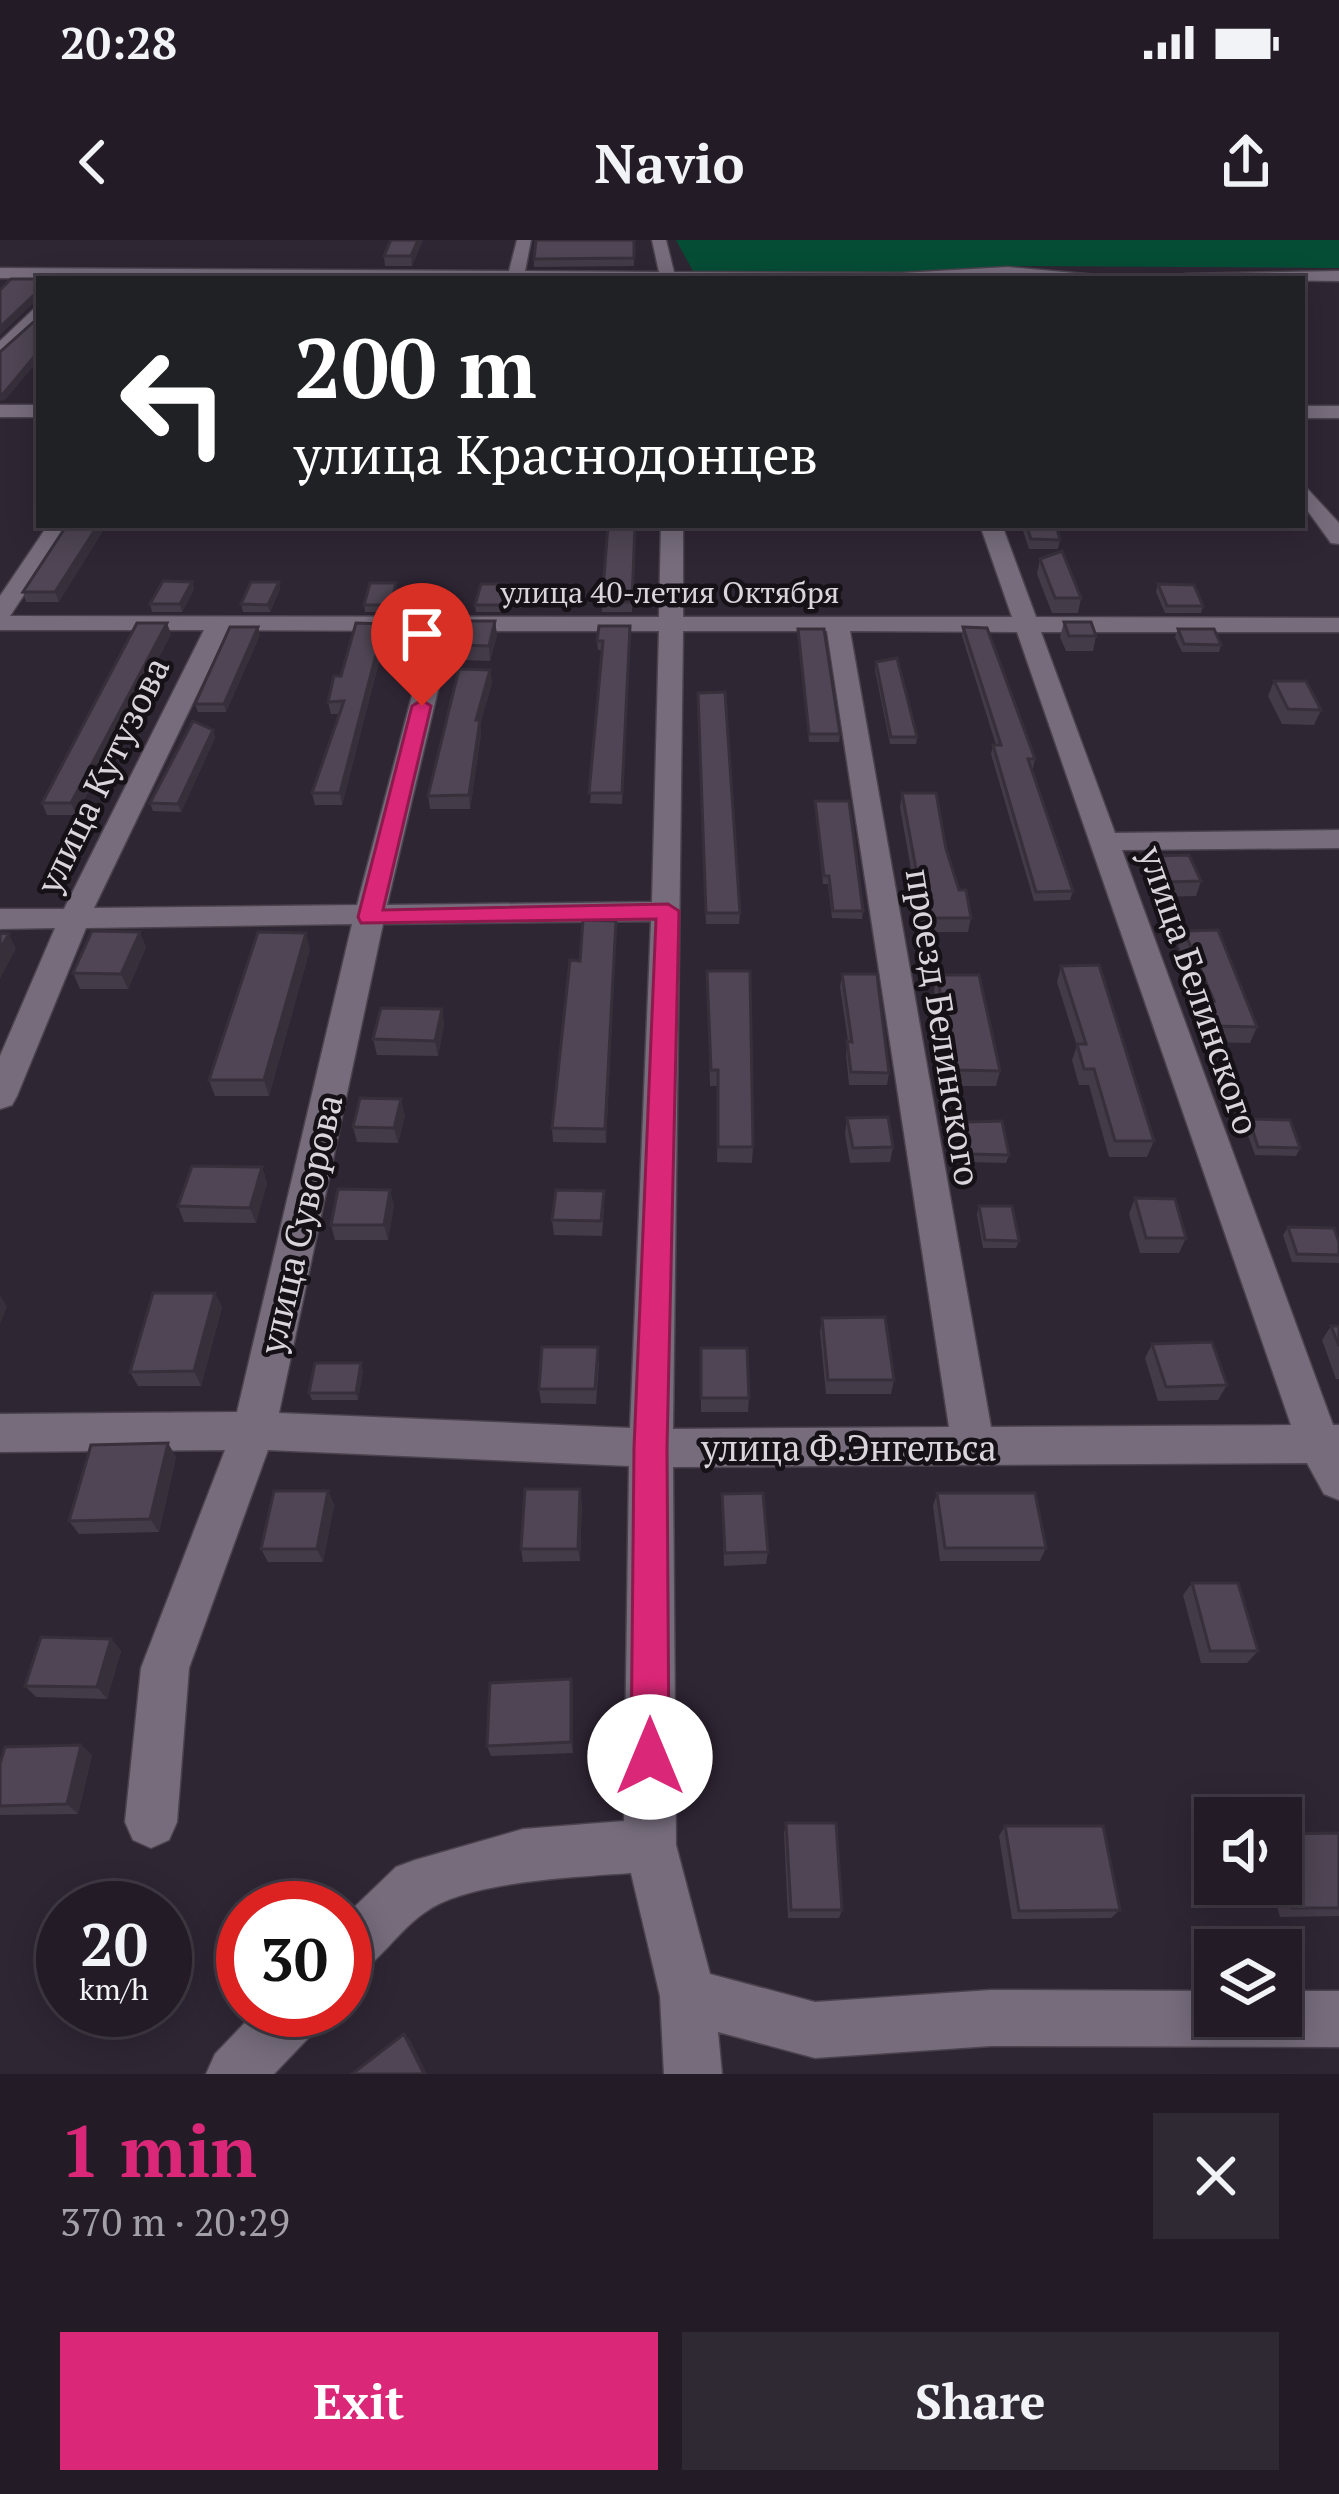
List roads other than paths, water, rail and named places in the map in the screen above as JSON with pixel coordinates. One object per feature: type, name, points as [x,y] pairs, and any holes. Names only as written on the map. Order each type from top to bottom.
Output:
[{"type":"street","points":[[515,276],[524,240]]},
{"type":"street","points":[[659,240],[668,276]]},
{"type":"street","points":[[373,276],[376,257]]},
{"type":"street","points":[[947,276],[1008,272],[1080,276]]},
{"type":"street","points":[[0,273],[51,276]]},
{"type":"street","points":[[1300,276],[1339,275]]},
{"type":"street","points":[[0,351],[36,312]]},
{"type":"street","points":[[0,411],[36,411]]},
{"type":"street","points":[[1305,412],[1339,412]]},
{"type":"street","points":[[1305,493],[1339,538]]},
{"type":"street","points":[[0,613],[57,528]]},
{"type":"street","points":[[672,528],[668,911],[651,1448],[650,1845],[688,1996],[693,2074]]},
{"type":"street","name":"улица Белинского","points":[[992,528],[1332,1456]]},
{"type":"street","name":"улица Суворова","points":[[152,1822],[165,1668],[254,1431],[369,917],[443,621]]},
{"type":"street","name":"улица Кутузова","points":[[0,1096],[74,919],[220,622]]},
{"type":"street","name":"проезд Белинского","points":[[837,622],[973,1446]]},
{"type":"street","name":"улица 40-летия Октября","points":[[0,623],[1339,625]]},
{"type":"street","points":[[1106,842],[1339,839]]},
{"type":"street","points":[[0,919],[668,911]]},
{"type":"street","name":"улица Ф.Энгельса","points":[[0,1433],[254,1431],[651,1448],[973,1446],[1332,1456]]},
{"type":"street","points":[[372,1927],[415,1886],[523,1855],[650,1845]]},
{"type":"street","points":[[688,1996],[814,2030],[991,2018],[1339,2019]]},
{"type":"street","points":[[235,2074],[270,2037]]}]
